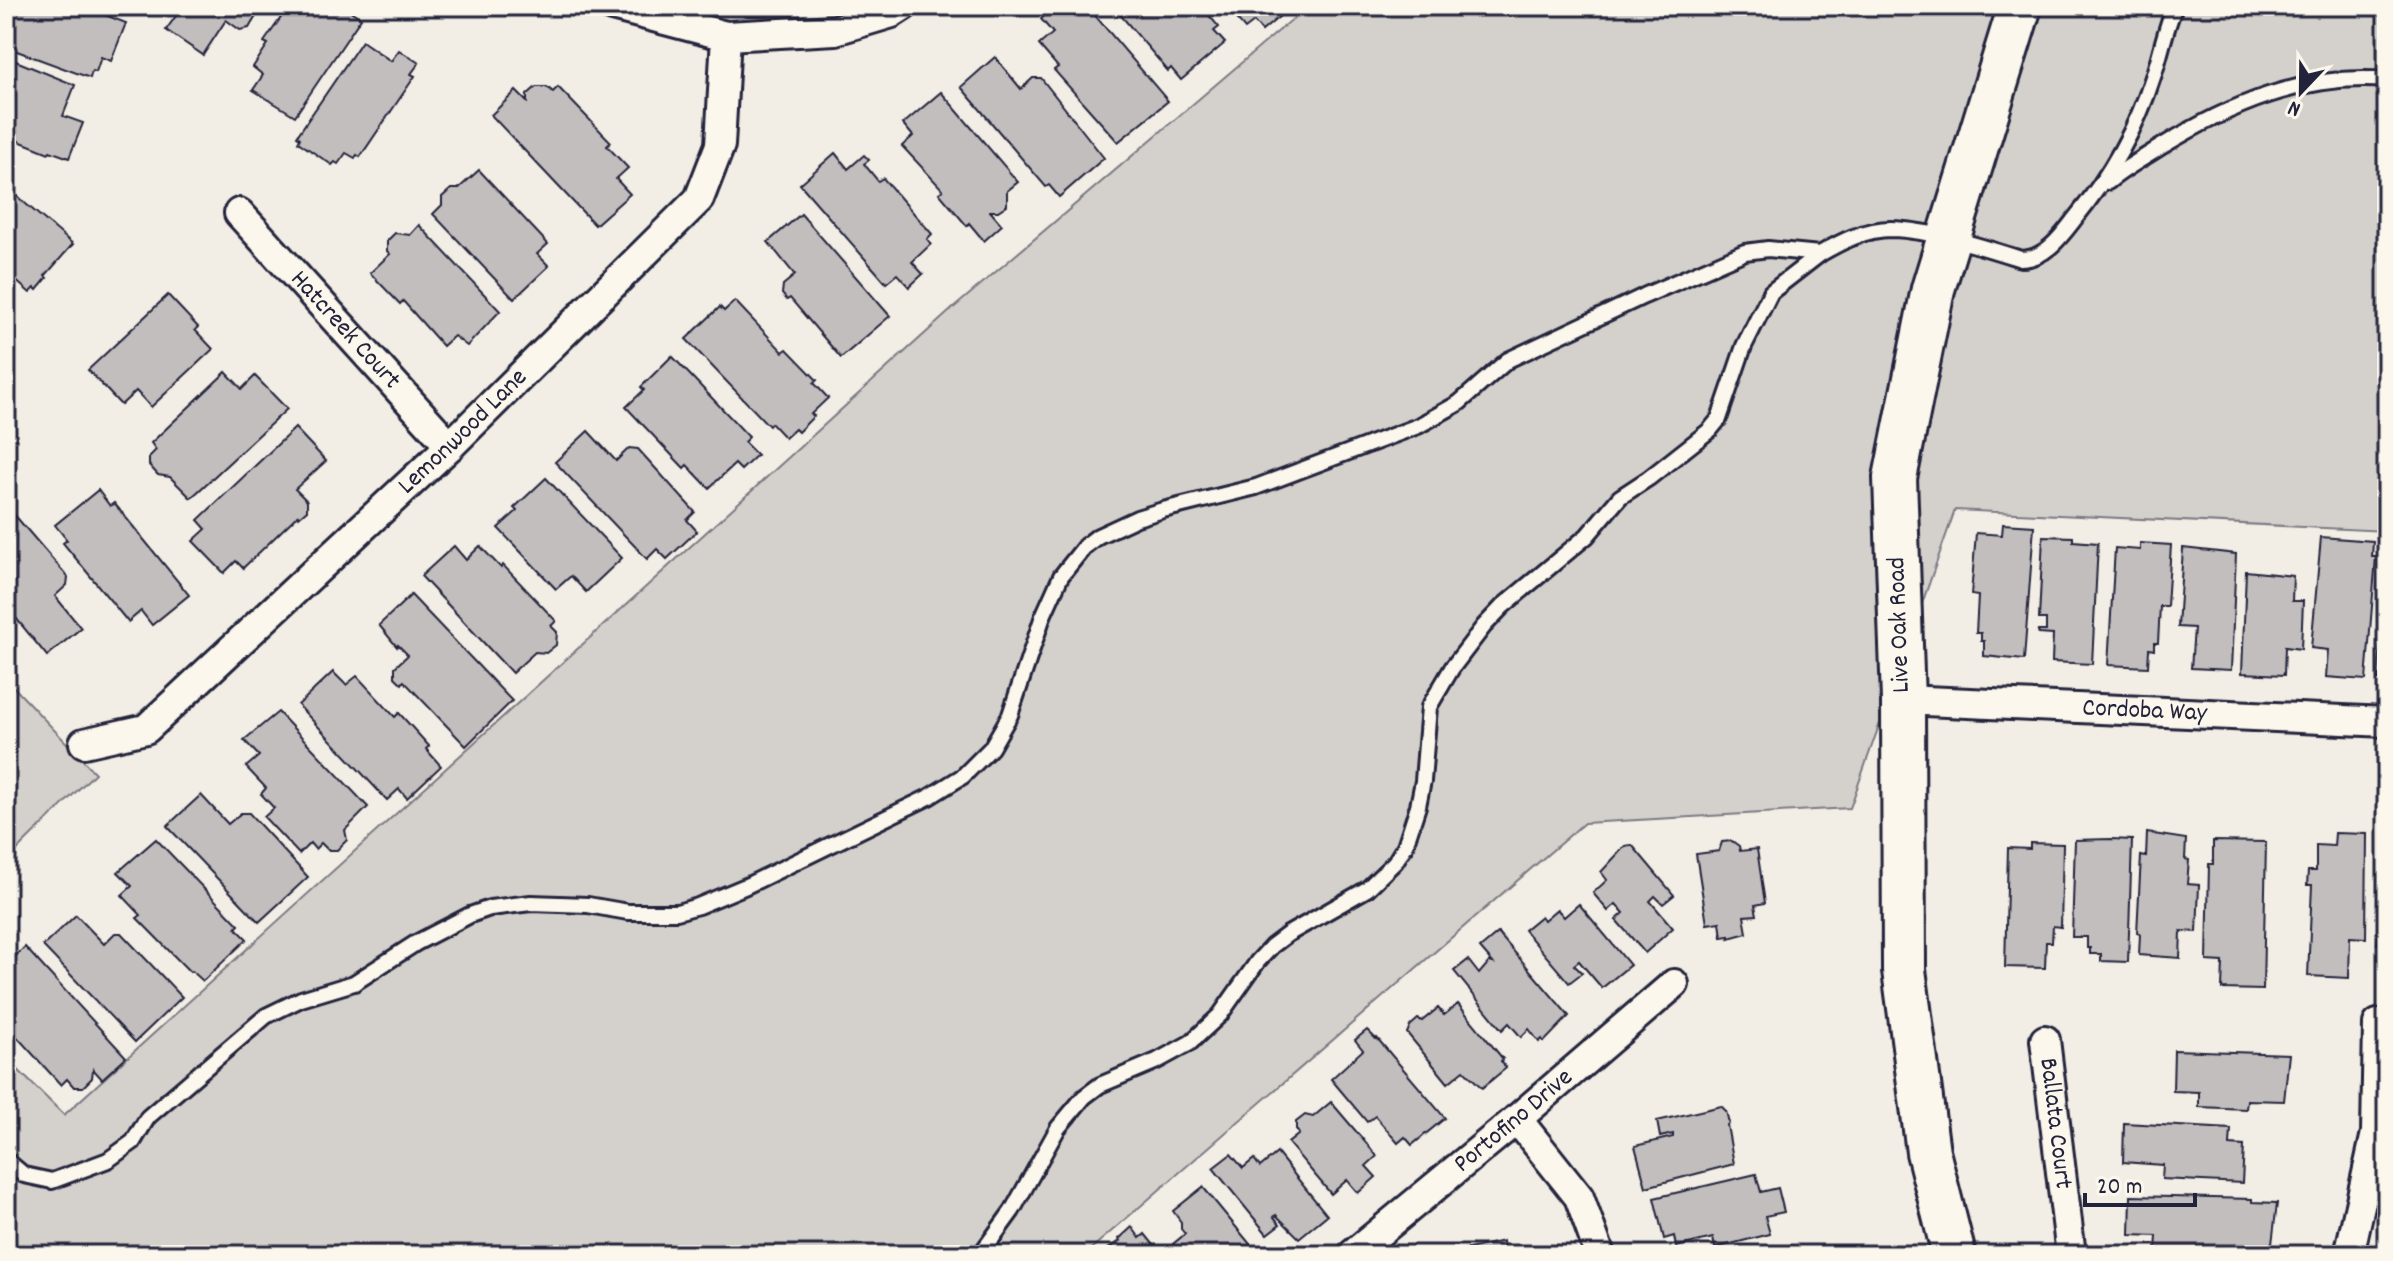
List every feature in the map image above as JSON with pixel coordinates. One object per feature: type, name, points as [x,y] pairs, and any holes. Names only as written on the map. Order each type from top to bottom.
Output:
[{"type":"street","points":[[612,6],[726,36],[835,30],[892,13],[903,6]]},
{"type":"street","name":"Live Oak Road","points":[[1954,1255],[1928,1152],[1904,970],[1903,700],[1895,478],[1933,289],[2020,6]]},
{"type":"street","name":"Lemonwood Lane","points":[[84,743],[146,729],[450,446],[699,199],[720,145],[726,36]]},
{"type":"street","name":"Hatcreek Court","points":[[239,213],[450,446]]},
{"type":"street","name":"Cordoba Way","points":[[1903,700],[2387,722]]},
{"type":"street","name":"Portofino Drive","points":[[1352,1255],[1674,984]]},
{"type":"street","points":[[2349,1255],[2376,1133],[2378,1024],[2387,1024]]},
{"type":"street","name":"Ballata Court","points":[[2045,1040],[2071,1255]]},
{"type":"street","points":[[1517,1119],[1579,1197],[1600,1255]]},
{"type":"lane","points":[[980,1255],[1012,1211],[1058,1128],[1084,1097],[1100,1085],[1190,1043],[1220,1015],[1272,946],[1367,889],[1395,862],[1405,846],[1418,806],[1429,707],[1452,668],[1503,606],[1587,536],[1620,497],[1710,430],[1719,419],[1744,346],[1771,292],[1820,254],[1862,234],[1890,229],[1948,239],[2021,259],[2032,259],[2054,244],[2117,161],[2141,112],[2175,6]]},
{"type":"lane","points":[[2095,193],[2118,173],[2183,133],[2251,99],[2328,80],[2387,80]]},
{"type":"lane","points":[[6,1160],[24,1175],[52,1181],[108,1160],[133,1142],[148,1117],[266,1016],[301,999],[354,983],[416,943],[470,915],[490,908],[531,903],[588,905],[628,912],[677,912],[746,886],[929,797],[963,776],[991,748],[1010,715],[1043,616],[1061,576],[1085,546],[1098,536],[1137,518],[1256,487],[1418,426],[1459,403],[1508,360],[1745,252],[1768,249],[1820,254]]},
{"type":"shaded area","points":[[1308,6],[2387,6],[2387,531],[1955,510],[1850,808],[1584,823],[1084,1255],[6,1255],[6,1058],[64,1115],[951,310]]},
{"type":"shaded area","points":[[6,679],[95,773],[6,861]]},
{"type":"building","points":[[6,6],[82,6],[126,23],[111,61],[101,57],[96,72],[92,71],[90,78],[6,47]]},
{"type":"building","points":[[183,6],[262,6],[249,28],[240,30],[226,20],[203,55],[166,30]]},
{"type":"building","points":[[289,6],[343,6],[361,18],[295,116],[253,90],[263,75],[253,67],[268,44],[264,42]]},
{"type":"building","points":[[1056,6],[1087,6],[1168,101],[1118,142],[1054,70],[1058,67],[1039,45],[1053,33],[1041,19]]},
{"type":"building","points":[[1113,6],[1201,6],[1219,27],[1214,31],[1225,43],[1181,80],[1171,68],[1168,71]]},
{"type":"building","points":[[1225,6],[1292,6],[1262,31],[1254,22],[1245,29]]},
{"type":"building","points":[[362,41],[391,61],[399,50],[419,63],[411,74],[415,76],[360,157],[346,153],[338,164],[335,162],[332,165],[298,142],[300,138],[297,136]]},
{"type":"building","points":[[6,57],[75,85],[63,116],[83,123],[69,158],[6,136]]},
{"type":"building","points":[[995,57],[1021,89],[1033,78],[1041,78],[1104,158],[1059,197],[1049,185],[1046,187],[961,87]]},
{"type":"building","points":[[536,87],[547,87],[553,92],[558,87],[611,142],[607,146],[628,168],[616,179],[630,194],[595,225],[491,115],[516,91],[527,102],[527,95]]},
{"type":"building","points":[[941,92],[1018,182],[1007,191],[1007,205],[998,211],[990,211],[1002,225],[984,241],[969,223],[967,226],[939,193],[943,190],[902,146],[913,136],[903,124]]},
{"type":"building","points":[[835,153],[848,169],[864,155],[869,160],[864,164],[878,181],[883,178],[932,234],[927,239],[931,244],[912,262],[923,274],[909,287],[897,274],[886,283],[800,184]]},
{"type":"building","points":[[479,170],[548,244],[537,254],[549,266],[514,299],[433,214],[442,205],[442,197],[451,189],[458,189]]},
{"type":"building","points":[[6,187],[73,244],[37,290],[35,288],[30,293],[6,272]]},
{"type":"building","points":[[801,214],[890,316],[841,358],[790,298],[787,300],[782,294],[783,285],[795,275],[768,242]]},
{"type":"building","points":[[419,225],[500,311],[467,346],[454,336],[443,346],[403,301],[400,304],[370,273],[390,254],[387,241],[395,233],[410,235]]},
{"type":"building","points":[[168,295],[198,327],[195,330],[213,349],[151,407],[136,391],[121,405],[88,370]]},
{"type":"building","points":[[735,301],[783,352],[787,349],[817,380],[814,383],[828,398],[798,432],[795,429],[785,438],[771,423],[769,426],[686,339],[720,307],[724,311]]},
{"type":"building","points":[[672,356],[749,437],[744,442],[757,455],[741,470],[735,464],[709,488],[687,465],[684,468],[626,407]]},
{"type":"building","points":[[226,372],[242,389],[255,376],[287,409],[191,498],[170,477],[158,475],[149,465],[149,457],[156,450],[151,443]]},
{"type":"building","points":[[295,428],[326,461],[295,489],[307,501],[307,510],[243,568],[236,561],[224,573],[193,541],[206,529],[198,520]]},
{"type":"building","points":[[588,431],[616,461],[629,448],[638,449],[695,512],[687,520],[697,531],[667,559],[657,549],[647,559],[555,462]]},
{"type":"building","points":[[546,478],[622,558],[586,592],[571,576],[556,589],[498,528]]},
{"type":"building","points":[[98,490],[110,506],[114,503],[189,595],[152,625],[141,611],[128,622],[63,543],[67,540],[55,525]]},
{"type":"building","points":[[12,512],[68,577],[67,585],[55,596],[81,628],[47,656],[6,606],[6,517]]},
{"type":"building","points":[[2003,524],[2034,526],[2024,660],[1984,656],[1984,641],[1981,641],[1981,633],[1976,633],[1978,596],[1971,595],[1976,533],[2002,535]]},
{"type":"building","points":[[2043,536],[2073,537],[2073,541],[2098,543],[2092,664],[2052,662],[2053,635],[2039,634],[2038,631],[2046,631],[2046,619],[2039,619]]},
{"type":"building","points":[[2321,537],[2373,541],[2372,557],[2376,557],[2366,680],[2326,677],[2328,650],[2311,648]]},
{"type":"building","points":[[2140,543],[2171,545],[2167,606],[2160,606],[2158,643],[2154,643],[2154,650],[2149,649],[2148,667],[2108,665],[2115,548],[2140,550]]},
{"type":"building","points":[[454,546],[466,560],[480,546],[501,568],[503,565],[556,621],[551,626],[557,632],[556,645],[546,653],[535,652],[512,673],[421,576]]},
{"type":"building","points":[[2183,548],[2236,554],[2231,670],[2191,668],[2194,628],[2178,627]]},
{"type":"building","points":[[2385,556],[2387,680],[2378,680]]},
{"type":"building","points":[[2246,571],[2293,576],[2292,601],[2303,601],[2301,649],[2285,647],[2284,675],[2242,673]]},
{"type":"building","points":[[411,595],[512,701],[466,746],[404,681],[402,684],[395,677],[395,667],[408,655],[379,625]]},
{"type":"building","points":[[333,672],[346,685],[357,676],[395,717],[399,713],[429,746],[426,749],[441,766],[407,798],[399,789],[387,800],[298,705]]},
{"type":"building","points":[[278,712],[368,807],[345,830],[347,840],[337,850],[328,850],[321,843],[315,849],[310,843],[299,854],[264,817],[274,808],[261,794],[266,788],[246,767],[259,756],[244,740]]},
{"type":"building","points":[[201,795],[228,824],[241,813],[249,813],[308,877],[259,922],[167,826]]},
{"type":"building","points":[[2147,833],[2186,839],[2185,859],[2189,860],[2187,884],[2199,885],[2197,932],[2181,931],[2180,958],[2139,955],[2140,934],[2137,933],[2141,856],[2146,857]]},
{"type":"building","points":[[2335,833],[2367,834],[2366,938],[2350,937],[2349,978],[2308,976],[2312,885],[2307,885],[2308,871],[2316,871],[2316,845],[2334,846]]},
{"type":"building","points":[[156,839],[239,925],[236,928],[247,939],[203,981],[190,972],[137,918],[141,915],[122,895],[132,886],[118,872]]},
{"type":"building","points":[[2075,840],[2132,840],[2128,962],[2101,961],[2101,954],[2090,954],[2087,937],[2072,937]]},
{"type":"building","points":[[1732,841],[1740,851],[1757,849],[1765,903],[1755,905],[1757,915],[1744,916],[1747,933],[1729,938],[1722,937],[1720,922],[1707,924],[1696,854],[1719,851],[1722,842]]},
{"type":"building","points":[[2213,841],[2266,842],[2263,990],[2222,989],[2223,962],[2207,961],[2209,864],[2213,864]]},
{"type":"building","points":[[2030,843],[2063,844],[2061,927],[2053,926],[2052,942],[2046,942],[2045,968],[2005,967],[2008,848],[2030,849]]},
{"type":"building","points":[[1632,845],[1674,895],[1663,904],[1655,896],[1650,901],[1673,928],[1645,953],[1616,920],[1624,913],[1616,904],[1608,911],[1593,893],[1607,880],[1601,872],[1625,846]]},
{"type":"building","points":[[2387,870],[2387,945],[2377,944]]},
{"type":"building","points":[[1579,904],[1630,965],[1602,988],[1579,961],[1574,965],[1582,973],[1569,983],[1524,930],[1541,916],[1544,920],[1557,909],[1564,917]]},
{"type":"building","points":[[76,915],[104,944],[115,933],[121,933],[182,997],[135,1042],[43,946]]},
{"type":"building","points":[[1498,933],[1569,1016],[1544,1042],[1542,1039],[1539,1042],[1529,1029],[1521,1037],[1509,1023],[1502,1030],[1454,971],[1468,960],[1479,974],[1489,962],[1493,963],[1480,948]]},
{"type":"building","points":[[25,947],[126,1057],[102,1079],[93,1069],[92,1078],[83,1087],[74,1087],[67,1079],[61,1085],[8,1027],[11,1024],[6,1019],[6,965]]},
{"type":"building","points":[[1458,1004],[1503,1059],[1501,1061],[1506,1068],[1482,1088],[1464,1070],[1448,1083],[1407,1033],[1418,1019],[1422,1021],[1438,1008],[1444,1015]]},
{"type":"building","points":[[1367,1030],[1445,1118],[1412,1145],[1405,1137],[1398,1143],[1375,1116],[1367,1122],[1331,1079],[1363,1050],[1355,1040]]},
{"type":"building","points":[[2174,1050],[2289,1054],[2284,1101],[2247,1100],[2246,1109],[2199,1107],[2199,1092],[2173,1091]]},
{"type":"building","points":[[1331,1102],[1377,1156],[1366,1166],[1376,1177],[1358,1193],[1347,1180],[1331,1194],[1288,1143],[1299,1134],[1296,1122],[1305,1115],[1313,1117]]},
{"type":"building","points":[[1721,1106],[1729,1123],[1734,1164],[1646,1187],[1635,1146],[1673,1137],[1673,1134],[1660,1137],[1657,1121]]},
{"type":"building","points":[[2124,1123],[2231,1129],[2230,1145],[2244,1146],[2242,1183],[2162,1179],[2163,1165],[2123,1162]]},
{"type":"building","points":[[1277,1153],[1327,1215],[1299,1238],[1276,1215],[1274,1217],[1280,1224],[1267,1234],[1213,1168],[1231,1154],[1243,1168],[1254,1159],[1260,1167]]},
{"type":"building","points":[[1756,1174],[1761,1192],[1778,1188],[1784,1212],[1765,1216],[1770,1234],[1715,1248],[1713,1238],[1676,1247],[1674,1236],[1664,1239],[1654,1198]]},
{"type":"building","points":[[1203,1187],[1259,1255],[1182,1255],[1173,1244],[1185,1234],[1173,1211]]},
{"type":"building","points":[[2131,1196],[2252,1199],[2252,1202],[2277,1203],[2271,1252],[2254,1252],[2253,1255],[2156,1252],[2157,1236],[2130,1235]]},
{"type":"building","points":[[1132,1227],[1140,1238],[1145,1234],[1162,1255],[1099,1255],[1120,1241]]},
{"type":"building","points":[[1503,1241],[1504,1251],[1521,1247],[1523,1255],[1455,1255],[1455,1252]]},
{"type":"building","points":[[1778,1248],[1779,1255],[1734,1255],[1759,1249],[1760,1252]]}]
